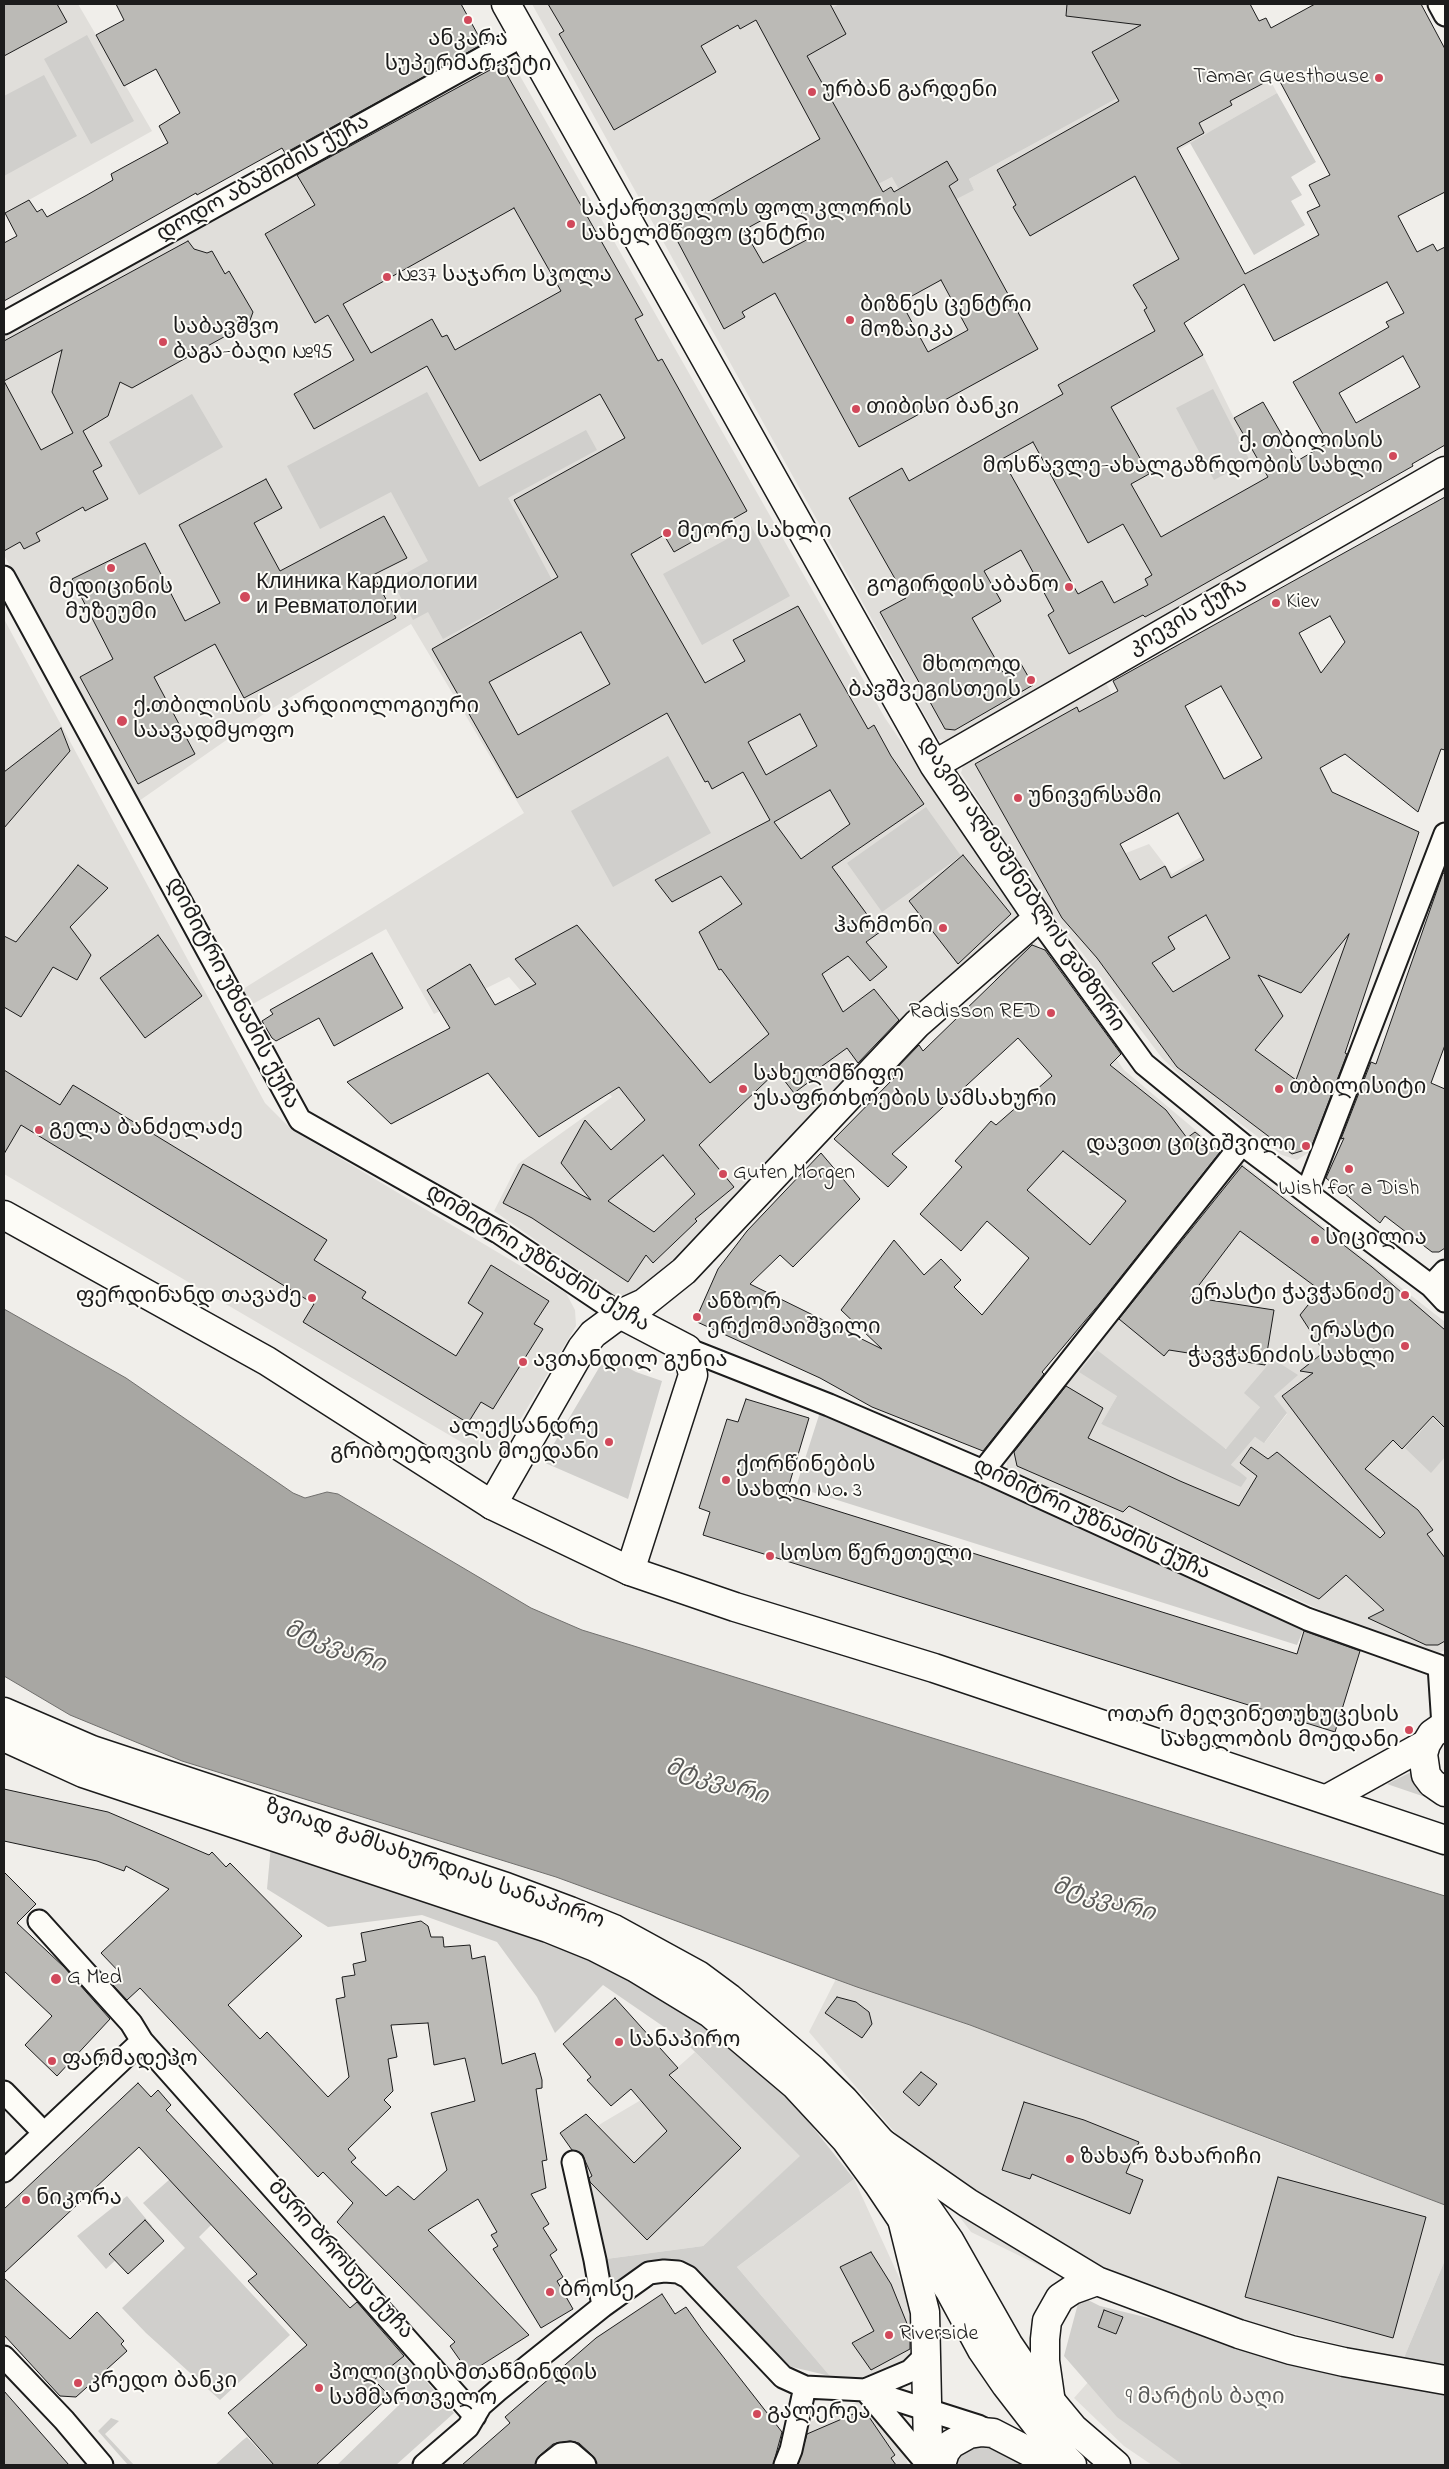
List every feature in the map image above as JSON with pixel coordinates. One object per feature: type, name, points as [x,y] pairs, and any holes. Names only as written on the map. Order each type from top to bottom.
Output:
[{"type":"main road","name":"დავით აღმაშენებლის გამზირი","points":[[506,4],[934,765],[1038,918]]},
{"type":"main road","name":"კიევის ქუჩა","points":[[934,765],[1445,471]]},
{"type":"main road","points":[[492,1505],[582,1348],[603,1325],[620,1314],[644,1304],[684,1271],[917,1024],[1038,918]]},
{"type":"main road","points":[[4,1215],[267,1361],[492,1505],[630,1571],[735,1607],[944,1672],[1445,1840]]},
{"type":"main road","points":[[630,1571],[693,1375],[679,1345],[657,1307],[657,1294]]},
{"type":"main road","name":"დიმიტრი უზნაძის ქუჩა","points":[[620,1314],[679,1345]]},
{"type":"main road","name":"ზვიად გამსახურდიას სანაპირო","points":[[4,1712],[50,1734],[92,1750],[506,1887],[614,1929],[698,1975],[729,1998],[813,2070],[844,2100],[881,2142],[949,2240],[1008,2344],[1051,2403],[1073,2428],[1116,2465]]},
{"type":"main road","points":[[1327,1799],[1438,1732]]},
{"type":"main road","points":[[1438,1732],[1423,1754],[1426,1775],[1432,1783],[1445,1792]]},
{"type":"main road","name":"ზვიად გამსახურდიას სანაპირო","points":[[4,1737],[83,1772],[548,1928],[595,1947],[636,1968],[710,2013],[795,2086],[846,2140],[950,2291],[982,2350],[1006,2385],[1054,2447],[1072,2465]]},
{"type":"main road","points":[[881,2142],[968,2203],[1097,2281],[1239,2334],[1291,2350],[1344,2362],[1445,2380]]},
{"type":"main road","points":[[903,2221],[925,2312],[928,2447],[932,2465]]},
{"type":"main road","points":[[1051,2403],[1045,2361],[1047,2321],[1060,2298],[1072,2290],[1097,2281]]},
{"type":"main road","points":[[941,2465],[945,2452],[958,2438],[969,2434],[993,2433],[1055,2465]]},
{"type":"street","points":[[1439,4],[1445,15]]},
{"type":"street","name":"დოდო აბაშიძის ქუჩა","points":[[4,323],[524,35]]},
{"type":"street","name":"დიმიტრი უზნაძის ქუჩა","points":[[4,578],[300,1120],[498,1232],[620,1314]]},
{"type":"street","points":[[1307,1192],[1445,834]]},
{"type":"street","name":"დავით აღმაშენებლის გამზირი","points":[[1038,918],[1144,1064],[1242,1144],[1440,1286]]},
{"type":"street","points":[[983,1471],[1242,1144]]},
{"type":"street","name":"დიმიტრი უზნაძის ქუჩა","points":[[679,1345],[829,1405],[983,1471],[1306,1619],[1442,1664],[1438,1732]]},
{"type":"street","name":"მარი ბროსეს ქუჩა","points":[[39,1920],[131,2023],[142,2041],[475,2416]]},
{"type":"street","points":[[4,2172],[142,2041]]},
{"type":"street","points":[[4,2092],[44,2133]]},
{"type":"street","points":[[573,2162],[596,2260],[603,2306]]},
{"type":"street","points":[[424,2465],[468,2426],[481,2405],[497,2391],[603,2306],[650,2273],[678,2272],[688,2277],[783,2377],[805,2387],[865,2390],[978,2426],[993,2433]]},
{"type":"street","points":[[865,2390],[910,2371],[927,2354]]},
{"type":"street","points":[[4,2357],[64,2420],[102,2465]]},
{"type":"street","points":[[785,2465],[791,2450],[805,2387]]},
{"type":"street","points":[[865,2390],[928,2465]]},
{"type":"street","points":[[547,2465],[561,2454],[572,2453],[585,2465]]},
{"type":"shaded area","points":[[4,4],[78,4],[152,131],[4,214]]},
{"type":"shaded area","points":[[532,4],[839,4],[769,43],[820,139],[859,194],[892,177],[974,190],[969,179],[1244,29],[1277,93],[1139,173],[1208,288],[1180,316],[1203,355],[1234,418],[1305,539],[950,741],[938,739]]},
{"type":"shaded area","points":[[507,53],[885,718],[1021,917],[656,1284],[632,1297],[614,1295],[494,1211],[518,1164],[612,1097],[509,977],[434,1014],[386,929],[251,1005],[243,989],[524,813],[411,624],[268,711],[139,801],[4,555],[4,332]]},
{"type":"shaded area","points":[[4,619],[265,1103],[291,1129],[566,1293],[575,1310],[576,1326],[501,1452],[468,1446],[4,1174]]},
{"type":"shaded area","points":[[1104,679],[1146,762],[1085,791],[1121,855],[1149,844],[1172,874],[1252,827],[1382,948],[1308,1153],[1297,1160],[1282,1155],[1197,1091],[1162,1058],[1042,900],[961,773],[965,759]]},
{"type":"shaded area","points":[[1032,938],[1124,1070],[1223,1153],[1109,1294],[977,1184],[1072,1082],[991,974]]},
{"type":"shaded area","points":[[1239,1161],[1445,1322],[1445,1650],[1422,1656],[1007,1468],[1006,1457]],"holes":[[[1117,1396],[1227,1449],[1260,1407],[1274,1396],[1287,1414],[1265,1442],[1255,1437],[1231,1465],[1101,1424]]]},
{"type":"shaded area","points":[[836,1979],[1084,2067],[1286,2146],[1445,2205],[1445,2260],[1403,2360],[1067,2279],[971,2232],[904,2143],[809,2032]]},
{"type":"shaded area","points":[[695,2052],[801,2156],[703,2246],[606,2259],[581,2162],[570,2146],[602,2123],[641,2100]]},
{"type":"shaded area","points":[[854,2179],[921,2325],[919,2355],[859,2383],[830,2376],[737,2267]]},
{"type":"shaded area","points":[[1098,2371],[1234,2465],[1152,2465],[1124,2446],[1074,2398]]},
{"type":"shaded area","points":[[857,2402],[871,2405],[905,2454],[908,2465],[794,2465],[798,2427]]},
{"type":"green space","points":[[839,4],[1230,4],[1244,29],[969,179],[974,190],[916,220],[892,177],[859,194],[825,136],[820,139],[768,44]]},
{"type":"green space","points":[[87,35],[134,121],[91,144],[44,59]]},
{"type":"green space","points":[[44,75],[77,136],[4,176],[4,96]]},
{"type":"green space","points":[[1277,93],[1316,162],[1291,177],[1302,195],[1291,201],[1305,225],[1254,255],[1190,143]]},
{"type":"green space","points":[[1213,389],[1250,461],[1214,480],[1176,408]]},
{"type":"green space","points":[[427,392],[479,487],[586,430],[597,450],[508,498],[552,580],[443,639],[428,612],[413,620],[392,581],[428,561],[391,492],[320,529],[287,466]]},
{"type":"green space","points":[[192,394],[223,447],[139,495],[109,442]]},
{"type":"green space","points":[[751,526],[790,596],[702,645],[663,574]]},
{"type":"green space","points":[[668,756],[711,833],[613,887],[571,811]]},
{"type":"green space","points":[[926,807],[961,856],[882,912],[847,863]]},
{"type":"green space","points":[[1097,1350],[1226,1449],[1260,1407],[1244,1393],[1273,1359],[1298,1375],[1274,1396],[1287,1413],[1264,1443],[1255,1437],[1231,1465],[1247,1478],[1241,1487],[1101,1424],[1117,1396],[1079,1372]]},
{"type":"green space","points":[[606,1356],[636,1372],[662,1381],[628,1499],[543,1462]]},
{"type":"green space","points":[[820,1412],[1305,1626],[1297,1645],[796,1487]]},
{"type":"green space","points":[[1433,1418],[1445,1430],[1445,1457],[1431,1473],[1405,1448]]},
{"type":"green space","points":[[1413,1771],[1434,1800],[1387,1784]]},
{"type":"green space","points":[[271,1845],[607,1966],[680,2009],[735,2045],[783,2090],[854,2179],[737,2267],[830,2376],[792,2367],[772,2358],[675,2268],[609,2293],[606,2259],[703,2246],[800,2156],[683,2040],[603,1985],[555,2033],[537,1997],[497,1942],[422,1915],[328,1927],[267,1889]]},
{"type":"green space","points":[[170,2179],[212,2224],[199,2237],[290,2335],[220,2400],[146,2333],[122,2308],[185,2248],[143,2203]]},
{"type":"green space","points":[[127,2196],[152,2226],[106,2269],[77,2236]]},
{"type":"green space","name":"9 მარტის ბაღი","points":[[1445,2260],[1445,2465],[1183,2465],[1117,2417],[1064,2356],[1080,2296],[1100,2306],[1210,2333],[1403,2360]]},
{"type":"green space","points":[[404,2356],[454,2413],[396,2465],[337,2465],[399,2405],[374,2380]]},
{"type":"green space","points":[[111,2418],[119,2421],[105,2434],[134,2465],[128,2465],[98,2431]]},
{"type":"green space","points":[[247,2437],[273,2465],[215,2465],[243,2440]]},
{"type":"green space","points":[[986,2442],[1036,2465],[949,2465],[953,2455]]},
{"type":"water","name":"მტკვარი","points":[[4,1309],[126,1378],[293,1493],[305,1498],[327,1492],[338,1494],[531,1608],[582,1630],[1445,1896],[1445,2205],[970,2025],[857,1987],[556,1877],[182,1761],[70,1715],[4,1676]]},
{"type":"building","points":[[4,4],[57,4],[67,22],[4,56]]},
{"type":"building","points":[[116,4],[461,4],[483,44],[285,153],[282,148],[197,195],[196,193],[4,301],[4,243],[17,236],[5,213],[29,200],[37,212],[42,209],[47,217],[87,195],[113,180],[111,174],[168,143],[159,126],[180,113],[156,69],[124,86],[96,35],[124,20]]},
{"type":"building","points":[[548,4],[830,4],[846,34],[807,56],[883,192],[891,187],[894,192],[947,161],[958,180],[949,186],[1038,349],[859,447],[775,293],[742,312],[745,317],[724,329],[669,225],[820,139],[756,20],[740,29],[738,25],[701,46],[716,72],[614,130],[559,34],[564,31]],"holes":[[[795,202],[814,236],[763,263],[744,230]],[[941,280],[968,330],[928,352],[901,302]]]},
{"type":"building","points":[[1067,4],[1250,4],[1259,21],[1266,18],[1271,28],[1315,4],[1421,4],[1445,49],[1445,192],[1398,216],[1417,252],[1433,244],[1437,251],[1445,247],[1445,445],[1412,464],[1413,466],[1169,604],[1145,617],[1143,615],[1069,654],[1048,615],[1054,611],[1021,550],[984,571],[1001,601],[972,618],[1004,674],[1021,664],[1033,685],[955,730],[945,729],[880,612],[906,598],[849,498],[902,468],[909,481],[1063,394],[1058,385],[1155,331],[1144,310],[1147,308],[1133,285],[1179,259],[1135,176],[1030,236],[1013,207],[1016,205],[997,170],[1119,101],[1092,52],[1141,25],[1066,16]],"holes":[[[1277,76],[1330,175],[1309,185],[1320,206],[1307,212],[1319,235],[1245,274],[1177,148],[1204,133],[1199,123],[1232,105],[1230,101]],[[1387,282],[1404,313],[1386,322],[1389,327],[1293,382],[1328,443],[1297,461],[1263,402],[1234,418],[1268,477],[1161,537],[1131,484],[1149,474],[1111,407],[1203,355],[1184,323],[1244,284],[1274,341]],[[1403,356],[1420,387],[1356,423],[1339,393]],[[1033,442],[1088,543],[1123,524],[1152,575],[1145,579],[1148,585],[1114,603],[1102,581],[1078,594],[1002,459]]]},
{"type":"building","points":[[501,64],[643,315],[635,319],[658,361],[662,359],[747,511],[674,552],[664,535],[631,554],[705,683],[745,661],[733,640],[798,606],[868,729],[874,725],[891,756],[924,804],[832,867],[880,932],[866,942],[887,967],[870,981],[848,956],[822,974],[843,1012],[874,989],[899,1020],[858,1063],[847,1048],[818,1069],[821,1073],[794,1093],[777,1071],[699,1145],[734,1187],[695,1219],[697,1221],[653,1263],[646,1255],[628,1282],[532,1218],[503,1203],[523,1164],[591,1200],[561,1163],[585,1120],[611,1150],[645,1120],[619,1087],[539,1137],[488,1073],[391,1124],[347,1082],[450,1028],[427,990],[470,964],[495,1005],[536,984],[515,959],[577,925],[710,1083],[769,1034],[721,969],[719,970],[699,932],[742,904],[721,876],[672,902],[655,880],[770,820],[743,772],[712,789],[708,781],[705,782],[667,713],[517,798],[432,649],[558,577],[514,500],[625,438],[600,394],[480,461],[427,366],[314,429],[294,394],[354,360],[328,315],[315,323],[265,234],[315,205],[297,175]],"holes":[[[514,208],[561,291],[455,350],[447,335],[442,337],[432,319],[371,353],[343,304]],[[581,632],[610,684],[518,735],[489,682]],[[800,714],[817,746],[766,775],[748,742]],[[830,790],[850,824],[801,859],[774,822]],[[663,1155],[695,1194],[654,1232],[608,1201]]]},
{"type":"building","points":[[188,241],[194,249],[207,253],[212,251],[225,274],[229,271],[253,312],[249,323],[132,388],[120,382],[108,416],[83,431],[102,466],[93,471],[108,499],[85,511],[83,507],[36,533],[40,541],[24,549],[20,542],[4,551],[4,381],[4,341]],"holes":[[[62,350],[52,392],[73,433],[41,450],[4,381]]]},
{"type":"building","points":[[266,479],[282,508],[254,523],[280,571],[384,516],[407,558],[373,575],[396,618],[244,698],[215,644],[154,677],[195,754],[138,784],[80,677],[113,659],[72,579],[145,543],[185,621],[220,603],[179,525]]},
{"type":"building","points":[[1445,497],[1445,750],[1441,749],[1418,812],[1345,754],[1320,768],[1332,792],[1419,832],[1345,1053],[1347,1054],[1311,1148],[1292,1154],[1177,1067],[1097,958],[1062,918],[975,764],[1077,707],[1079,712],[1118,691],[1113,681]],"holes":[[[1330,616],[1345,642],[1321,673],[1299,633]],[[1221,686],[1262,758],[1224,779],[1185,706]],[[1178,813],[1204,860],[1171,878],[1165,866],[1140,880],[1120,844]],[[1206,915],[1230,958],[1173,992],[1152,963],[1175,949],[1168,937]],[[1349,934],[1296,1080],[1255,1050],[1283,1016],[1258,975],[1301,993]]]},
{"type":"building","points":[[61,728],[70,751],[4,828],[4,772]]},
{"type":"building","points":[[963,855],[1011,914],[958,964],[909,901]]},
{"type":"building","points":[[78,865],[108,888],[70,927],[91,955],[77,980],[53,967],[21,1017],[4,1007],[4,936],[16,942]]},
{"type":"building","points":[[1443,873],[1445,874],[1445,1045],[1431,1083],[1445,1089],[1445,1248],[1439,1252],[1432,1252],[1385,1216],[1380,1223],[1326,1178],[1344,1138],[1341,1139],[1371,1062],[1376,1064]]},
{"type":"building","points":[[158,935],[202,996],[145,1038],[100,978]]},
{"type":"building","points":[[1032,945],[1045,950],[1121,1054],[1110,1065],[1166,1110],[1187,1138],[1195,1132],[1220,1152],[1100,1303],[1042,1372],[1044,1374],[983,1451],[872,1407],[820,1378],[695,1321],[718,1269],[747,1231],[821,1153],[860,1199],[793,1267],[780,1255],[750,1284],[882,1349],[841,1310],[894,1240],[924,1275],[941,1259],[961,1280],[954,1287],[982,1315],[1029,1258],[987,1221],[961,1251],[920,1214],[962,1167],[955,1161],[991,1121],[996,1125],[1052,1076],[1018,1038],[892,1154],[907,1167],[888,1187],[834,1139],[894,1078],[891,1074],[919,1045],[923,1051]],"holes":[[[1063,1151],[1126,1201],[1090,1245],[1027,1190]]]},
{"type":"building","points":[[372,953],[403,1008],[334,1046],[319,1018],[276,1041],[272,1038],[262,1021],[273,1014],[270,1010]]},
{"type":"building","points":[[4,1070],[60,1105],[73,1085],[327,1240],[314,1260],[366,1292],[362,1298],[456,1356],[483,1313],[468,1303],[491,1265],[549,1301],[534,1324],[543,1329],[493,1409],[481,1402],[468,1423],[303,1322],[314,1304],[21,1125],[4,1154]]},
{"type":"building","points":[[1242,1166],[1372,1267],[1445,1330],[1445,1428],[1433,1416],[1402,1449],[1393,1440],[1365,1469],[1418,1510],[1433,1530],[1427,1534],[1445,1558],[1445,1641],[1438,1645],[1426,1645],[1368,1618],[1384,1610],[1346,1575],[1319,1599],[1129,1506],[1123,1512],[1017,1466],[1014,1452],[1066,1386],[1103,1408],[1088,1438],[1180,1481],[1239,1506],[1257,1476],[1240,1463],[1251,1447],[1268,1459],[1277,1452],[1380,1538],[1385,1533],[1282,1396],[1313,1373],[1300,1371],[1324,1352],[1300,1315],[1320,1290],[1240,1231],[1190,1297],[1274,1310],[1265,1365],[1169,1350],[1164,1356],[1119,1319]]},
{"type":"building","points":[[746,1399],[809,1418],[786,1495],[1297,1654],[1304,1631],[1360,1651],[1335,1732],[703,1535],[710,1512],[699,1508],[727,1419],[738,1422]]},
{"type":"building","points":[[4,1789],[108,1812],[209,1855],[212,1852],[226,1867],[230,1863],[302,1936],[228,2005],[260,2039],[267,2032],[328,2097],[349,2077],[336,1999],[345,1997],[342,1977],[355,1975],[353,1964],[366,1961],[361,1933],[421,1921],[428,1926],[431,1937],[443,1937],[444,1947],[470,1945],[472,1959],[485,1956],[502,2064],[535,2053],[542,2080],[542,2088],[536,2089],[547,2160],[542,2161],[546,2188],[531,2194],[549,2224],[543,2228],[557,2250],[550,2255],[563,2277],[557,2281],[573,2309],[541,2328],[493,2249],[498,2246],[491,2235],[497,2232],[478,2199],[428,2230],[529,2335],[469,2373],[450,2346],[455,2342],[337,2222],[353,2203],[323,2172],[318,2177],[140,1988],[127,2000],[112,1984],[122,1975],[101,1953],[169,1889],[126,1866],[124,1871],[97,1861],[4,1841]],"holes":[[[428,2023],[434,2065],[465,2058],[475,2101],[431,2113],[447,2170],[414,2200],[398,2186],[386,2196],[351,2162],[356,2158],[348,2149],[391,2107],[384,2100],[393,2091],[388,2059],[397,2057],[391,2025]]]},
{"type":"building","points":[[4,1872],[36,1904],[17,1923],[64,1967],[110,2019],[57,2076],[25,2045],[52,2016],[4,1971]]},
{"type":"building","points":[[837,1997],[856,2002],[869,2012],[872,2024],[862,2038],[825,2013]]},
{"type":"building","points":[[615,1998],[678,2068],[669,2075],[741,2148],[647,2240],[590,2182],[589,2178],[592,2176],[582,2154],[572,2150],[560,2133],[586,2114],[634,2163],[667,2131],[631,2089],[611,2106],[587,2080],[591,2077],[563,2044]]},
{"type":"building","points":[[921,2072],[937,2084],[919,2106],[903,2092]]},
{"type":"building","points":[[138,2083],[151,2097],[158,2090],[171,2105],[166,2110],[350,2308],[357,2302],[404,2356],[374,2380],[390,2396],[316,2465],[274,2465],[228,2413],[307,2345],[248,2281],[257,2274],[139,2147],[4,2273],[4,2209]]},
{"type":"building","points":[[1024,2102],[1084,2120],[1139,2142],[1126,2173],[1143,2180],[1130,2214],[1032,2174],[1030,2179],[1002,2170]]},
{"type":"building","points":[[1278,2177],[1426,2217],[1393,2338],[1245,2297]]},
{"type":"building","points":[[145,2220],[164,2241],[128,2274],[109,2254]]},
{"type":"building","points":[[871,2252],[891,2284],[910,2331],[910,2349],[871,2370],[852,2343],[874,2331],[840,2267]]},
{"type":"building","points":[[4,2278],[70,2339],[97,2312],[124,2341],[121,2344],[127,2351],[76,2397],[60,2396],[4,2335]]},
{"type":"building","points":[[662,2294],[675,2314],[686,2307],[782,2432],[773,2465],[597,2465],[593,2456],[579,2443],[570,2441],[553,2444],[539,2456],[535,2465],[462,2465],[510,2423],[505,2417],[596,2338]]},
{"type":"building","points":[[1104,2310],[1123,2317],[1116,2334],[1098,2327]]},
{"type":"building","points":[[4,2391],[69,2465],[4,2465]]},
{"type":"building","points":[[858,2412],[867,2414],[895,2455],[891,2458],[896,2465],[798,2465],[807,2434]]},
{"type":"place","name":"ანკარა სუპერმარკეტი","points":[[468,20]]},
{"type":"place","name":"Tamar Guesthouse","points":[[1379,78]]},
{"type":"place","name":"ურბან გარდენი","points":[[812,92]]},
{"type":"place","name":"საქართველოს ფოლკლორის სახელმწიფო ცენტრი","points":[[571,224]]},
{"type":"place","name":"№37 საჯარო სკოლა","points":[[387,277]]},
{"type":"place","name":"ბიზნეს ცენტრი მოზაიკა","points":[[850,320]]},
{"type":"place","name":"საბავშვო ბაგა-ბაღი №95","points":[[163,342]]},
{"type":"place","name":"თიბისი ბანკი","points":[[856,409]]},
{"type":"place","name":"ქ. თბილისის მოსწავლე-ახალგაზრდობის სახლი","points":[[1393,456]]},
{"type":"place","name":"მეორე სახლი","points":[[667,533]]},
{"type":"place","name":"მედიცინის მუზეუმი","points":[[111,568]]},
{"type":"place","name":"გოგირდის აბანო","points":[[1069,587]]},
{"type":"place","name":"Клиника Кардиологии и Ревматологии","points":[[245,597]]},
{"type":"place","name":"Kiev","points":[[1276,603]]},
{"type":"place","name":"მხოოოდ ბავშვეგისთეის","points":[[1031,680]]},
{"type":"place","name":"ქ.თბილისის კარდიოლოგიური საავადმყოფო","points":[[122,721]]},
{"type":"place","name":"უნივერსამი","points":[[1018,798]]},
{"type":"place","name":"ჰარმონი","points":[[943,928]]},
{"type":"place","name":"Radisson RED","points":[[1051,1013]]},
{"type":"place","name":"სახელმწიფო უსაფრთხოების სამსახური","points":[[743,1089]]},
{"type":"place","name":"თბილისიტი","points":[[1279,1089]]},
{"type":"place","name":"გელა ბანძელაძე","points":[[39,1130]]},
{"type":"place","name":"დავით ციციშვილი","points":[[1306,1146]]},
{"type":"place","name":"Wish for a Dish","points":[[1349,1169]]},
{"type":"place","name":"Guten Morgen","points":[[723,1174]]},
{"type":"place","name":"სიცილია","points":[[1315,1240]]},
{"type":"place","name":"ერასტი ჭავჭანიძე","points":[[1405,1295]]},
{"type":"place","name":"ფერდინანდ თავაძე","points":[[312,1298]]},
{"type":"place","name":"ანზორ ერქომაიშვილი","points":[[697,1317]]},
{"type":"place","name":"ერასტი ჭავჭანიძის სახლი","points":[[1405,1346]]},
{"type":"place","name":"ავთანდილ გუნია","points":[[523,1362]]},
{"type":"place","name":"ალექსანდრე გრიბოედოვის მოედანი","points":[[609,1442]]},
{"type":"place","name":"ქორწინების სახლი No. 3","points":[[726,1480]]},
{"type":"place","name":"სოსო წერეთელი","points":[[770,1556]]},
{"type":"place","name":"ოთარ მეღვინეთუხუცესის სახელობის მოედანი","points":[[1409,1730]]},
{"type":"place","name":"G Med","points":[[56,1979]]},
{"type":"place","name":"სანაპირო","points":[[619,2042]]},
{"type":"place","name":"ფარმადეპო","points":[[52,2061]]},
{"type":"place","name":"ზახარ ზახარიჩი","points":[[1070,2159]]},
{"type":"place","name":"ნიკორა","points":[[26,2200]]},
{"type":"place","name":"ბროსე","points":[[550,2292]]},
{"type":"place","name":"Riverside","points":[[889,2335]]},
{"type":"place","name":"კრედო ბანკი","points":[[78,2383]]},
{"type":"place","name":"პოლიციის მთაწმინდის სამმართველო","points":[[319,2388]]},
{"type":"place","name":"გალერეა","points":[[757,2414]]}]
